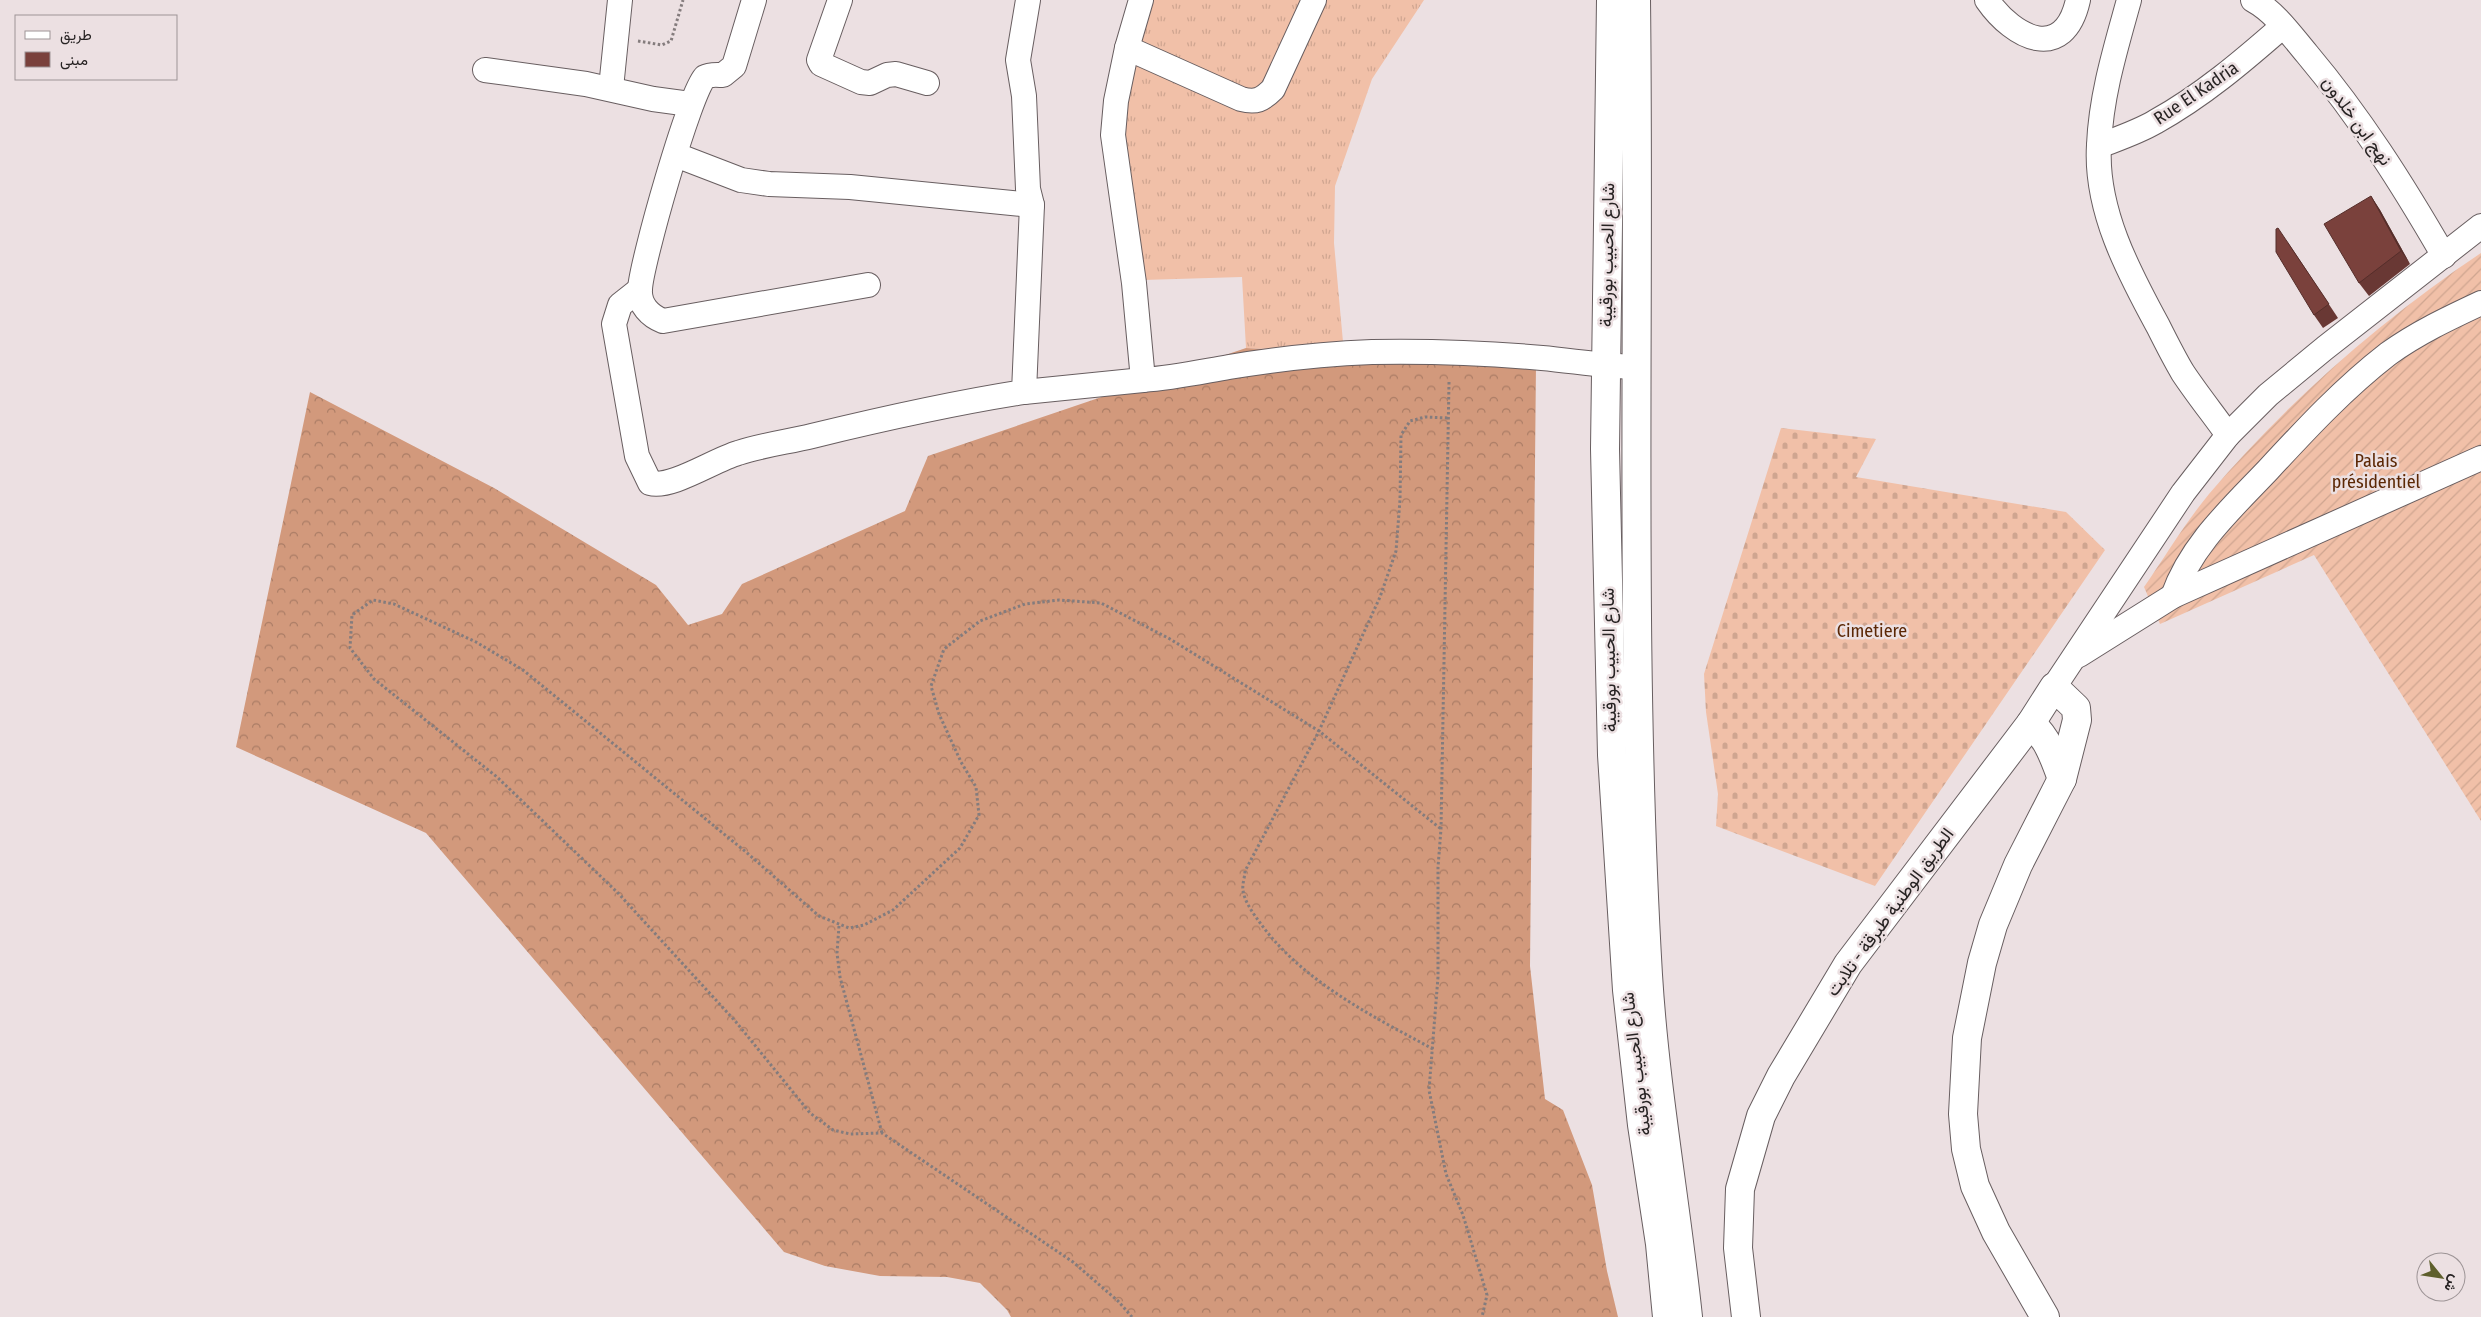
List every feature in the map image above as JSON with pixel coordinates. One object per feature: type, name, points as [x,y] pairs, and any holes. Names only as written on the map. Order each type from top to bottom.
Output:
[{"type":"main road","name":"شارع الحبيب بورقيبة","points":[[1611,0],[1605,449],[1612,756],[1627,990],[1642,1125],[1660,1244],[1667,1317]]},
{"type":"main road","name":"شارع الحبيب بورقيبة","points":[[1636,0],[1639,736],[1648,976],[1663,1125],[1680,1241],[1688,1317]]},
{"type":"main road","name":"الطريق الوطنية طبرقة - تلابت","points":[[1746,1317],[1738,1248],[1740,1189],[1761,1116],[1781,1076],[1848,964],[2031,723],[2054,687]]},
{"type":"main road","points":[[2045,1317],[1996,1232],[1975,1186],[1966,1149],[1963,1114],[1964,1061],[1972,1009],[1993,925],[2018,865],[2062,779],[2077,720],[2076,708],[2054,687]]},
{"type":"main road","points":[[2031,723],[2043,734],[2051,746],[2062,779]]},
{"type":"street","points":[[611,88],[620,0]]},
{"type":"street","points":[[754,0],[734,66],[723,75],[710,75],[704,78],[690,104],[653,228],[639,290],[645,307],[651,316],[663,322],[868,285]]},
{"type":"street","points":[[840,0],[820,60],[821,64],[861,82],[870,83],[887,75],[896,74],[927,83]]},
{"type":"street","points":[[1024,392],[1032,205],[1028,188],[1024,96],[1018,60],[1028,0]]},
{"type":"street","points":[[1142,0],[1127,48],[1116,101],[1113,135],[1134,283],[1143,380]]},
{"type":"street","points":[[1127,48],[1241,99],[1253,102],[1263,99],[1273,89],[1314,0]]},
{"type":"street","points":[[1987,0],[1998,16],[2014,29],[2042,40],[2054,37],[2066,29],[2078,0]]},
{"type":"street","points":[[2129,0],[2111,65],[2099,146],[2100,182],[2115,236],[2135,284],[2183,373],[2228,434]]},
{"type":"street","name":"نهج ابن خلدون","points":[[2253,0],[2283,26],[2332,84],[2379,148],[2444,256]]},
{"type":"street","name":"Rue El Kadria","points":[[2099,146],[2154,123],[2177,109],[2220,80],[2283,26]]},
{"type":"street","points":[[486,70],[546,77],[611,88],[653,99],[690,104]]},
{"type":"street","points":[[676,154],[741,180],[769,184],[833,186],[1032,205]]},
{"type":"street","points":[[2054,687],[2183,493],[2228,434],[2268,395],[2481,226]]},
{"type":"street","points":[[639,290],[620,305],[614,324],[637,456],[650,483],[656,485],[672,483],[711,462],[762,446],[882,418],[1024,392],[1179,377],[1229,367],[1302,357],[1372,352],[1468,354],[1544,358],[1606,366],[1636,367]]},
{"type":"street","points":[[2173,596],[2180,576],[2194,553],[2218,522],[2350,386],[2389,354],[2426,330],[2481,302]]},
{"type":"street","points":[[2073,658],[2173,596],[2481,458]]},
{"type":"path","points":[[616,36],[662,45],[667,44],[675,33],[683,0]]},
{"type":"path","points":[[1449,382],[1442,829],[1438,867],[1438,977],[1429,1090],[1446,1174],[1463,1215],[1487,1295],[1482,1317]]},
{"type":"path","points":[[1432,1049],[1366,1013],[1299,965],[1268,935],[1250,910],[1243,891],[1245,871],[1320,732],[1380,597],[1396,551],[1400,500],[1401,435],[1410,421],[1425,417],[1448,418]]},
{"type":"path","points":[[1132,1317],[1118,1301],[1073,1262],[882,1133],[850,1134],[833,1130],[810,1113],[736,1022],[618,893],[497,777],[374,678],[350,648],[352,615],[373,600],[394,604],[476,642],[523,670],[746,852],[819,916],[839,926],[849,928],[864,925],[893,910],[960,848],[979,815],[976,787],[961,762],[939,714],[931,686],[944,649],[980,621],[1025,604],[1059,600],[1101,603],[1170,639],[1320,732],[1442,829]]},
{"type":"path","points":[[839,926],[837,953],[840,977],[882,1133]]},
{"type":"green space","points":[[1129,0],[1424,0],[1372,79],[1335,186],[1334,243],[1344,353],[1246,348],[1242,277],[1143,280],[1120,133]]},
{"type":"green space","name":"Palais présidentiel","points":[[2481,253],[2481,821],[2314,555],[2160,624],[2144,587],[2200,505],[2270,427],[2372,334]]},
{"type":"green space","points":[[1246,348],[1536,364],[1530,966],[1545,1099],[1563,1110],[1592,1185],[1607,1271],[1618,1317],[1011,1317],[1007,1310],[980,1283],[947,1277],[880,1276],[825,1266],[784,1252],[426,833],[236,747],[310,392],[494,488],[656,585],[688,625],[722,614],[742,584],[905,511],[928,456]]},
{"type":"green space","name":"Cimetiere","points":[[1781,428],[1876,439],[1856,477],[2066,512],[2105,550],[1875,886],[1716,826],[1718,794],[1706,712],[1704,674]]},
{"type":"building","points":[[2371,196],[2401,251],[2359,283],[2324,224]]},
{"type":"building","points":[[2278,228],[2329,304],[2314,315],[2276,252],[2276,229]]}]
